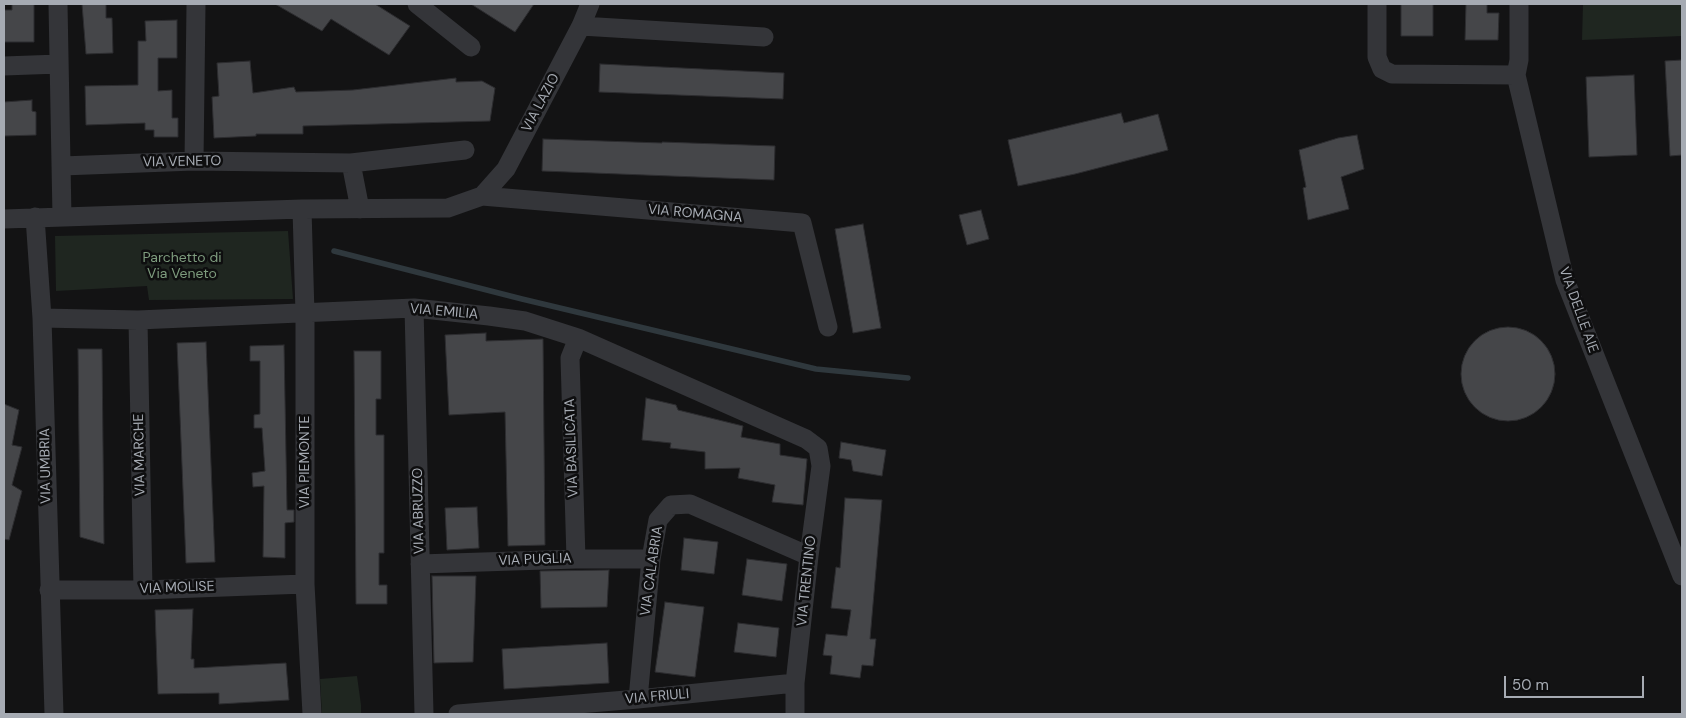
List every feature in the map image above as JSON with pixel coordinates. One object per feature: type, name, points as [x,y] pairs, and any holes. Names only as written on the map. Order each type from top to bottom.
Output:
[{"type":"street","points":[[58,4],[62,217]]},
{"type":"street","points":[[417,4],[471,47]]},
{"type":"street","name":"VIA LAZIO","points":[[482,196],[506,170],[582,26],[590,4]]},
{"type":"street","points":[[1377,4],[1377,57],[1382,69],[1392,74],[1516,75]]},
{"type":"street","name":"VIA DELLE AIE","points":[[1520,4],[1519,60],[1516,75],[1565,280],[1682,576]]},
{"type":"street","points":[[194,161],[196,5]]},
{"type":"street","points":[[582,26],[764,37]]},
{"type":"street","points":[[4,66],[59,64]]},
{"type":"street","name":"VIA VENETO","points":[[62,166],[194,161],[351,164],[465,150]]},
{"type":"street","points":[[351,164],[360,209]]},
{"type":"street","points":[[4,219],[302,209],[448,208],[482,196]]},
{"type":"street","name":"VIA ROMAGNA","points":[[482,196],[802,223],[828,327]]},
{"type":"street","name":"VIA PIEMONTE","points":[[302,209],[305,314],[305,584],[312,714]]},
{"type":"street","name":"VIA UMBRIA","points":[[35,217],[42,318],[54,714]]},
{"type":"street","name":"VIA EMILIA","points":[[42,318],[138,320],[414,308],[525,321],[578,338],[806,439],[818,448]]},
{"type":"street","name":"VIA ABRUZZO","points":[[414,308],[424,714]]},
{"type":"street","name":"VIA MARCHE","points":[[138,320],[144,590]]},
{"type":"street","name":"VIA BASILICATA","points":[[576,559],[570,358],[578,338]]},
{"type":"street","name":"VIA TRENTINO","points":[[795,714],[795,683],[821,466],[818,448]]},
{"type":"street","name":"VIA CALABRIA","points":[[638,699],[651,559],[658,520],[671,506],[690,504],[809,556]]},
{"type":"street","name":"VIA PUGLIA","points":[[420,564],[576,559],[651,559]]},
{"type":"street","name":"VIA MOLISE","points":[[49,590],[144,590],[305,584]]},
{"type":"street","name":"VIA FRIULI","points":[[458,714],[638,699],[795,683]]},
{"type":"green space","points":[[1583,4],[1682,4],[1682,36],[1582,40]]},
{"type":"green space","name":"Parchetto di Via Veneto","points":[[288,231],[293,299],[149,300],[147,286],[56,291],[55,236]]},
{"type":"green space","points":[[357,676],[361,714],[322,714],[320,679]]},
{"type":"building","points":[[12,4],[34,4],[34,42],[4,42],[4,10],[12,10]]},
{"type":"building","points":[[82,4],[106,4],[106,18],[112,18],[113,53],[86,54]]},
{"type":"building","points":[[275,4],[375,4],[410,26],[389,55],[331,19],[322,31]]},
{"type":"building","points":[[471,4],[534,4],[515,32]]},
{"type":"building","points":[[1401,4],[1433,4],[1433,36],[1401,36]]},
{"type":"building","points":[[1466,4],[1487,4],[1487,13],[1499,13],[1498,40],[1465,40]]},
{"type":"building","points":[[177,20],[177,58],[158,58],[158,91],[172,90],[172,118],[178,118],[178,137],[154,137],[154,130],[145,130],[145,123],[86,125],[85,86],[138,85],[138,41],[146,41],[145,21]]},
{"type":"building","points":[[1682,60],[1682,155],[1670,156],[1665,61]]},
{"type":"building","points":[[250,61],[253,93],[294,87],[296,92],[353,90],[456,78],[456,82],[482,81],[495,88],[490,121],[303,126],[303,134],[256,134],[256,136],[214,138],[212,97],[219,96],[217,63]]},
{"type":"building","points":[[600,64],[784,73],[783,99],[599,92]]},
{"type":"building","points":[[1634,75],[1637,155],[1589,157],[1586,77]]},
{"type":"building","points":[[32,100],[32,111],[36,112],[36,135],[4,136],[4,102]]},
{"type":"building","points":[[1121,113],[1124,123],[1158,114],[1168,150],[1075,174],[1018,186],[1008,140]]},
{"type":"building","points":[[1357,135],[1364,169],[1341,177],[1349,209],[1308,220],[1303,188],[1306,187],[1299,150],[1338,138]]},
{"type":"building","points":[[543,139],[775,146],[774,180],[542,171]]},
{"type":"building","points":[[981,210],[989,239],[967,245],[959,215]]},
{"type":"building","points":[[863,224],[881,328],[853,333],[835,229]]},
{"type":"building","points":[[1508,327],[1526,330],[1541,341],[1552,356],[1555,374],[1552,392],[1541,407],[1526,418],[1508,421],[1490,418],[1475,407],[1464,392],[1461,374],[1464,356],[1475,341],[1490,330]]},
{"type":"building","points":[[486,333],[486,341],[543,339],[545,545],[508,546],[505,412],[449,415],[445,335]]},
{"type":"building","points":[[206,342],[215,562],[186,563],[177,343]]},
{"type":"building","points":[[284,345],[287,510],[294,510],[294,522],[285,523],[285,558],[263,557],[264,486],[253,487],[252,473],[265,471],[262,428],[254,428],[254,415],[260,414],[260,361],[250,361],[250,346]]},
{"type":"building","points":[[78,349],[102,349],[104,544],[80,537]]},
{"type":"building","points":[[354,351],[381,351],[381,399],[376,399],[376,435],[384,435],[384,553],[379,553],[379,585],[387,585],[387,604],[356,604]]},
{"type":"building","points":[[646,398],[676,405],[678,410],[743,426],[741,437],[780,444],[780,455],[807,459],[803,505],[772,502],[775,485],[738,478],[740,468],[705,469],[705,452],[670,448],[671,443],[642,440]]},
{"type":"building","points":[[4,404],[19,410],[12,445],[22,447],[12,485],[22,491],[9,540],[4,539]]},
{"type":"building","points":[[841,442],[886,450],[882,476],[853,471],[851,460],[839,458]]},
{"type":"building","points":[[845,498],[882,500],[870,639],[876,639],[873,666],[862,665],[860,678],[830,674],[832,656],[823,655],[826,634],[847,636],[851,610],[831,608],[836,567],[840,568]]},
{"type":"building","points":[[477,507],[479,548],[447,550],[445,508]]},
{"type":"building","points":[[684,538],[718,542],[714,574],[681,570]]},
{"type":"building","points":[[747,559],[787,564],[782,601],[742,595]]},
{"type":"building","points":[[609,570],[607,607],[541,608],[540,571]]},
{"type":"building","points":[[432,576],[476,576],[473,662],[434,663]]},
{"type":"building","points":[[665,602],[704,607],[695,677],[655,672]]},
{"type":"building","points":[[193,609],[191,659],[194,659],[194,668],[286,663],[289,700],[219,704],[219,693],[158,694],[155,610]]},
{"type":"building","points":[[738,623],[779,628],[776,657],[734,652]]},
{"type":"building","points":[[607,643],[609,683],[504,689],[502,649]]},
{"type":"waterway","points":[[334,251],[522,299],[816,369],[908,378]]}]
